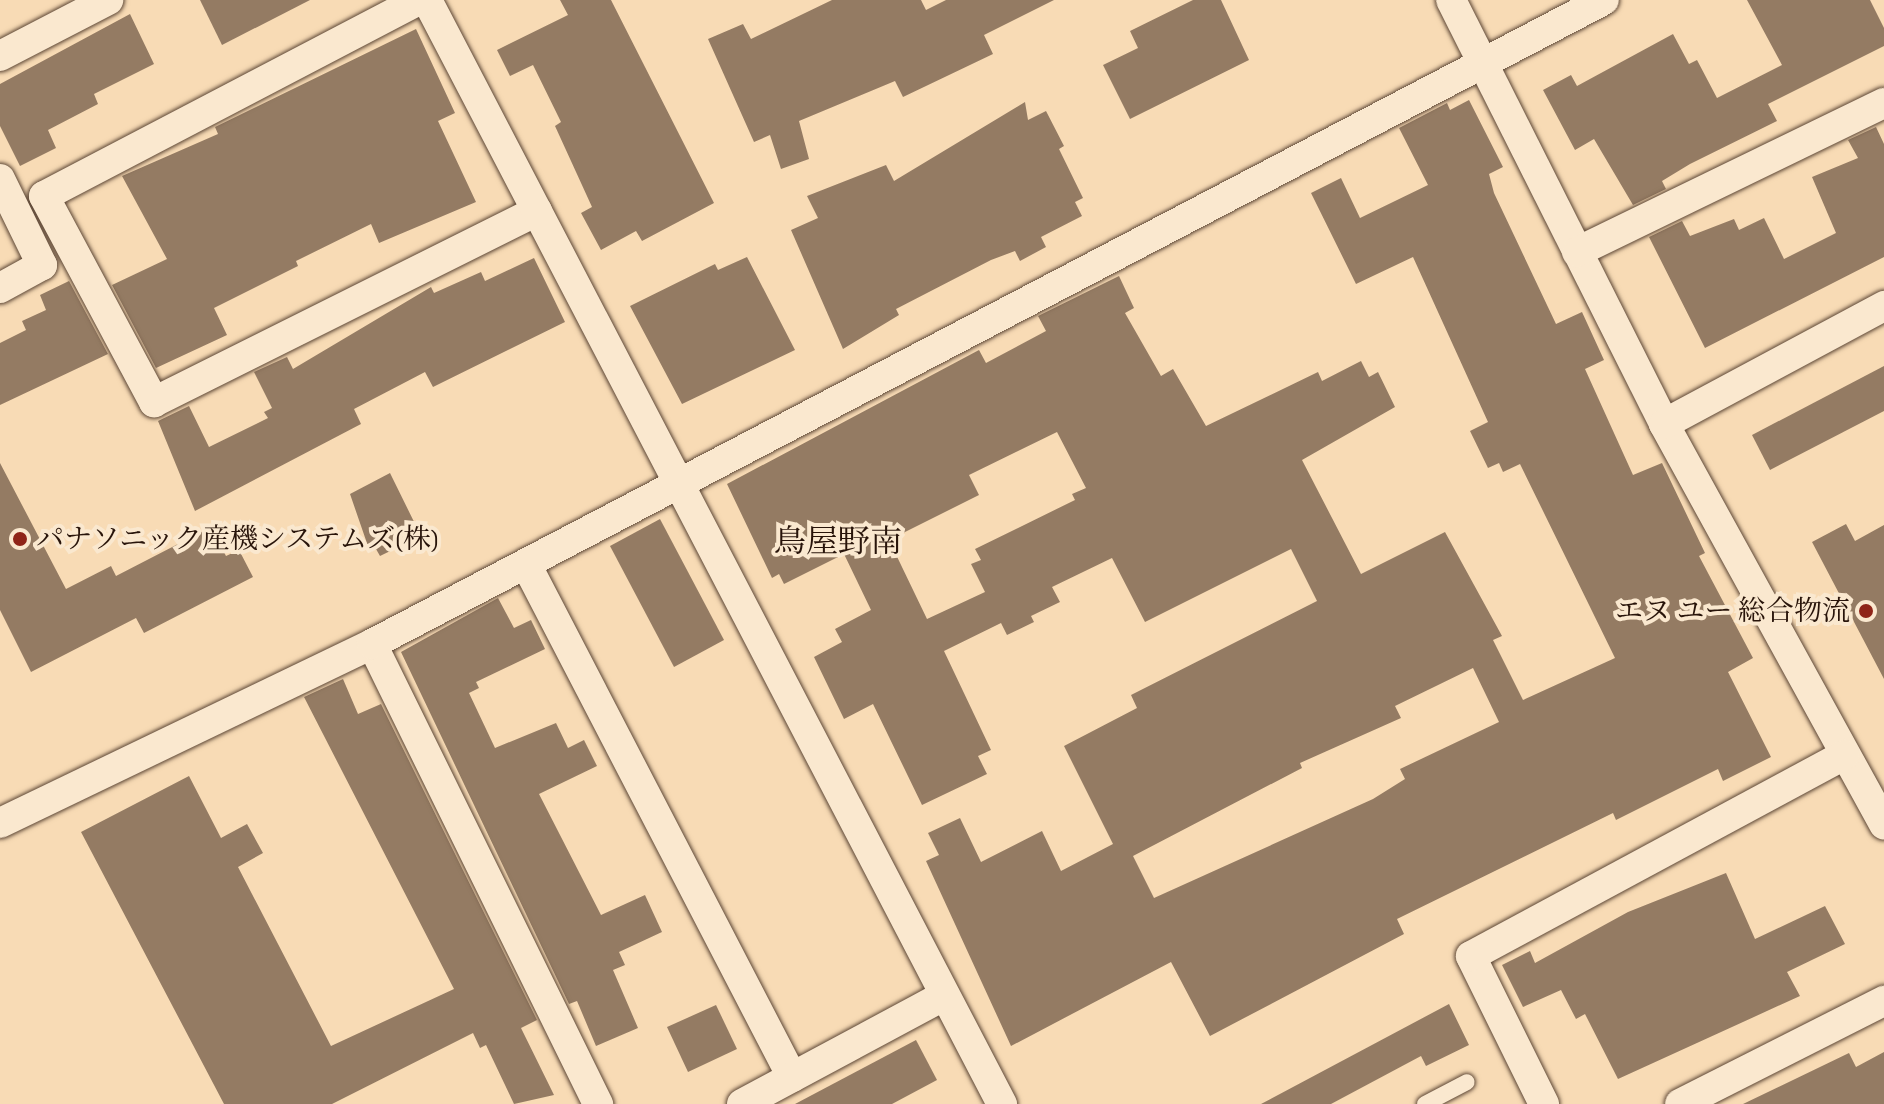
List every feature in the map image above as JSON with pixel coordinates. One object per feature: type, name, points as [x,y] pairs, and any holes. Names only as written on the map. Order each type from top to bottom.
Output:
[{"type":"street","points":[[0,56],[108,0]]},
{"type":"street","points":[[419,0],[44,196],[154,402],[537,211]]},
{"type":"street","points":[[427,0],[1002,1104]]},
{"type":"street","points":[[1451,0],[1664,424],[1884,825]]},
{"type":"street","points":[[0,823],[372,644],[1485,66],[1604,0]]},
{"type":"street","points":[[1577,252],[1884,103]]},
{"type":"street","points":[[0,179],[42,265],[0,288]]},
{"type":"street","points":[[1664,424],[1884,306]]},
{"type":"street","points":[[526,564],[792,1077]]},
{"type":"street","points":[[372,644],[598,1104]]},
{"type":"street","points":[[1544,1104],[1471,956],[1844,755]]},
{"type":"street","points":[[742,1104],[945,995]]},
{"type":"street","points":[[1680,1104],[1884,1001]]},
{"type":"lane","points":[[1425,1104],[1467,1082]]},
{"type":"building","points":[[200,0],[310,0],[222,45]]},
{"type":"building","points":[[560,0],[611,0],[714,203],[642,241],[636,231],[601,250],[581,213],[592,207],[555,126],[561,122],[533,65],[510,76],[497,50],[568,15]]},
{"type":"building","points":[[832,0],[921,0],[926,10],[946,0],[1054,0],[984,35],[993,54],[903,97],[895,81],[799,121],[809,159],[781,169],[770,135],[754,142],[708,39],[743,24],[751,39]]},
{"type":"building","points":[[1193,0],[1221,0],[1249,60],[1130,119],[1103,65],[1138,48],[1130,31]]},
{"type":"building","points":[[1747,0],[1870,0],[1884,28],[1884,46],[1768,104],[1777,121],[1690,164],[1662,181],[1666,189],[1633,205],[1594,139],[1575,150],[1543,90],[1571,75],[1577,86],[1673,34],[1689,64],[1697,60],[1717,98],[1782,65]]},
{"type":"building","points":[[130,14],[154,64],[94,94],[98,104],[48,130],[56,148],[20,166],[0,126],[0,84]]},
{"type":"building","points":[[416,29],[455,113],[438,121],[476,202],[379,243],[371,224],[296,261],[298,266],[214,308],[227,335],[156,368],[112,285],[167,259],[122,176],[218,134],[215,127]]},
{"type":"building","points":[[1469,100],[1503,167],[1489,174],[1494,193],[1556,324],[1582,312],[1604,360],[1585,369],[1633,475],[1662,463],[1705,553],[1699,556],[1753,658],[1728,672],[1771,757],[1723,781],[1718,769],[1616,820],[1613,813],[1397,919],[1404,934],[1210,1036],[1171,962],[1011,1046],[926,861],[939,855],[928,833],[960,818],[981,862],[1042,831],[1061,871],[1113,844],[1064,746],[1137,708],[1131,695],[1317,601],[1291,549],[1145,622],[1112,558],[1052,587],[1060,602],[1031,616],[1034,622],[1007,635],[1001,623],[944,651],[991,750],[978,756],[987,774],[922,805],[873,704],[844,719],[814,657],[842,642],[835,629],[871,610],[844,554],[784,584],[779,574],[772,578],[727,484],[979,350],[986,363],[1046,331],[1038,316],[1119,276],[1134,308],[1125,313],[1161,376],[1173,369],[1206,426],[1318,372],[1322,381],[1361,361],[1369,377],[1378,372],[1395,407],[1302,460],[1361,574],[1445,532],[1502,636],[1493,640],[1523,700],[1615,658],[1520,464],[1503,472],[1499,463],[1488,468],[1470,431],[1488,422],[1413,257],[1356,284],[1311,193],[1341,178],[1360,218],[1428,185],[1399,128],[1447,103],[1450,110]],"holes":[[[1057,432],[1086,488],[1072,494],[1075,500],[975,549],[981,560],[971,564],[985,592],[927,619],[889,540],[979,495],[969,475]],[[1473,668],[1499,722],[1400,769],[1405,779],[1373,799],[1154,898],[1133,856],[1302,768],[1300,763],[1401,718],[1395,706]]]},
{"type":"building","points":[[1025,102],[1028,120],[1046,111],[1064,146],[1059,149],[1083,198],[1075,202],[1082,216],[1041,237],[1046,247],[1020,261],[1015,251],[991,260],[896,309],[899,315],[843,349],[791,230],[818,218],[807,196],[886,165],[894,181]]},
{"type":"building","points":[[1876,127],[1884,144],[1884,257],[1705,348],[1649,237],[1682,221],[1690,236],[1734,219],[1739,230],[1764,218],[1784,259],[1836,233],[1812,177],[1858,158],[1848,140]]},
{"type":"building","points":[[747,257],[795,350],[682,404],[630,306],[715,264],[718,270]]},
{"type":"building","points":[[534,258],[565,322],[433,387],[425,372],[354,409],[361,424],[195,511],[158,421],[189,406],[209,447],[268,418],[264,412],[272,408],[254,372],[287,357],[293,369],[431,287],[434,293],[481,272],[485,281]]},
{"type":"building","points":[[69,281],[108,354],[0,405],[0,343],[26,330],[22,321],[46,310],[40,295]]},
{"type":"building","points":[[1884,366],[1884,411],[1770,470],[1752,435]]},
{"type":"building","points":[[0,463],[66,589],[111,566],[116,576],[211,527],[226,556],[239,550],[253,577],[144,633],[136,618],[31,672],[0,610]]},
{"type":"building","points":[[390,473],[421,536],[380,556],[376,549],[370,552],[350,494]]},
{"type":"building","points":[[660,519],[724,640],[674,667],[610,546]]},
{"type":"building","name":"エヌ ユー 総合物流","points":[[1846,524],[1855,541],[1884,525],[1884,679],[1812,542]]},
{"type":"building","points":[[498,598],[514,628],[531,620],[545,649],[476,682],[479,688],[469,693],[495,748],[556,723],[568,748],[584,740],[597,766],[539,794],[601,915],[645,895],[662,932],[619,952],[625,965],[613,970],[638,1028],[596,1046],[577,1001],[569,1004],[401,652]]},
{"type":"building","points":[[343,679],[358,714],[381,704],[537,1020],[521,1028],[554,1095],[514,1104],[486,1045],[480,1048],[473,1033],[332,1104],[224,1104],[81,832],[189,776],[221,838],[247,824],[263,853],[238,867],[331,1046],[454,989],[304,697]]},
{"type":"building","points":[[1726,873],[1755,939],[1825,906],[1845,944],[1787,972],[1800,996],[1618,1079],[1585,1014],[1576,1019],[1561,990],[1523,1007],[1502,965],[1530,951],[1535,963],[1628,912]]},
{"type":"building","points":[[1449,1004],[1469,1045],[1426,1066],[1421,1056],[1331,1104],[1261,1104]]},
{"type":"building","points":[[716,1005],[737,1049],[688,1072],[667,1027]]},
{"type":"building","points":[[916,1040],[937,1080],[892,1104],[795,1104]]},
{"type":"building","points":[[1884,1052],[1884,1104],[1743,1104],[1849,1053],[1856,1067]]},
{"type":"place","name":"パナソニック産機システムズ(株)","points":[[20,539]]},
{"type":"place","name":"エヌ ユー 総合物流","points":[[1866,611]]},
{"type":"district","name":"鳥屋野南","points":[[838,541]]}]
